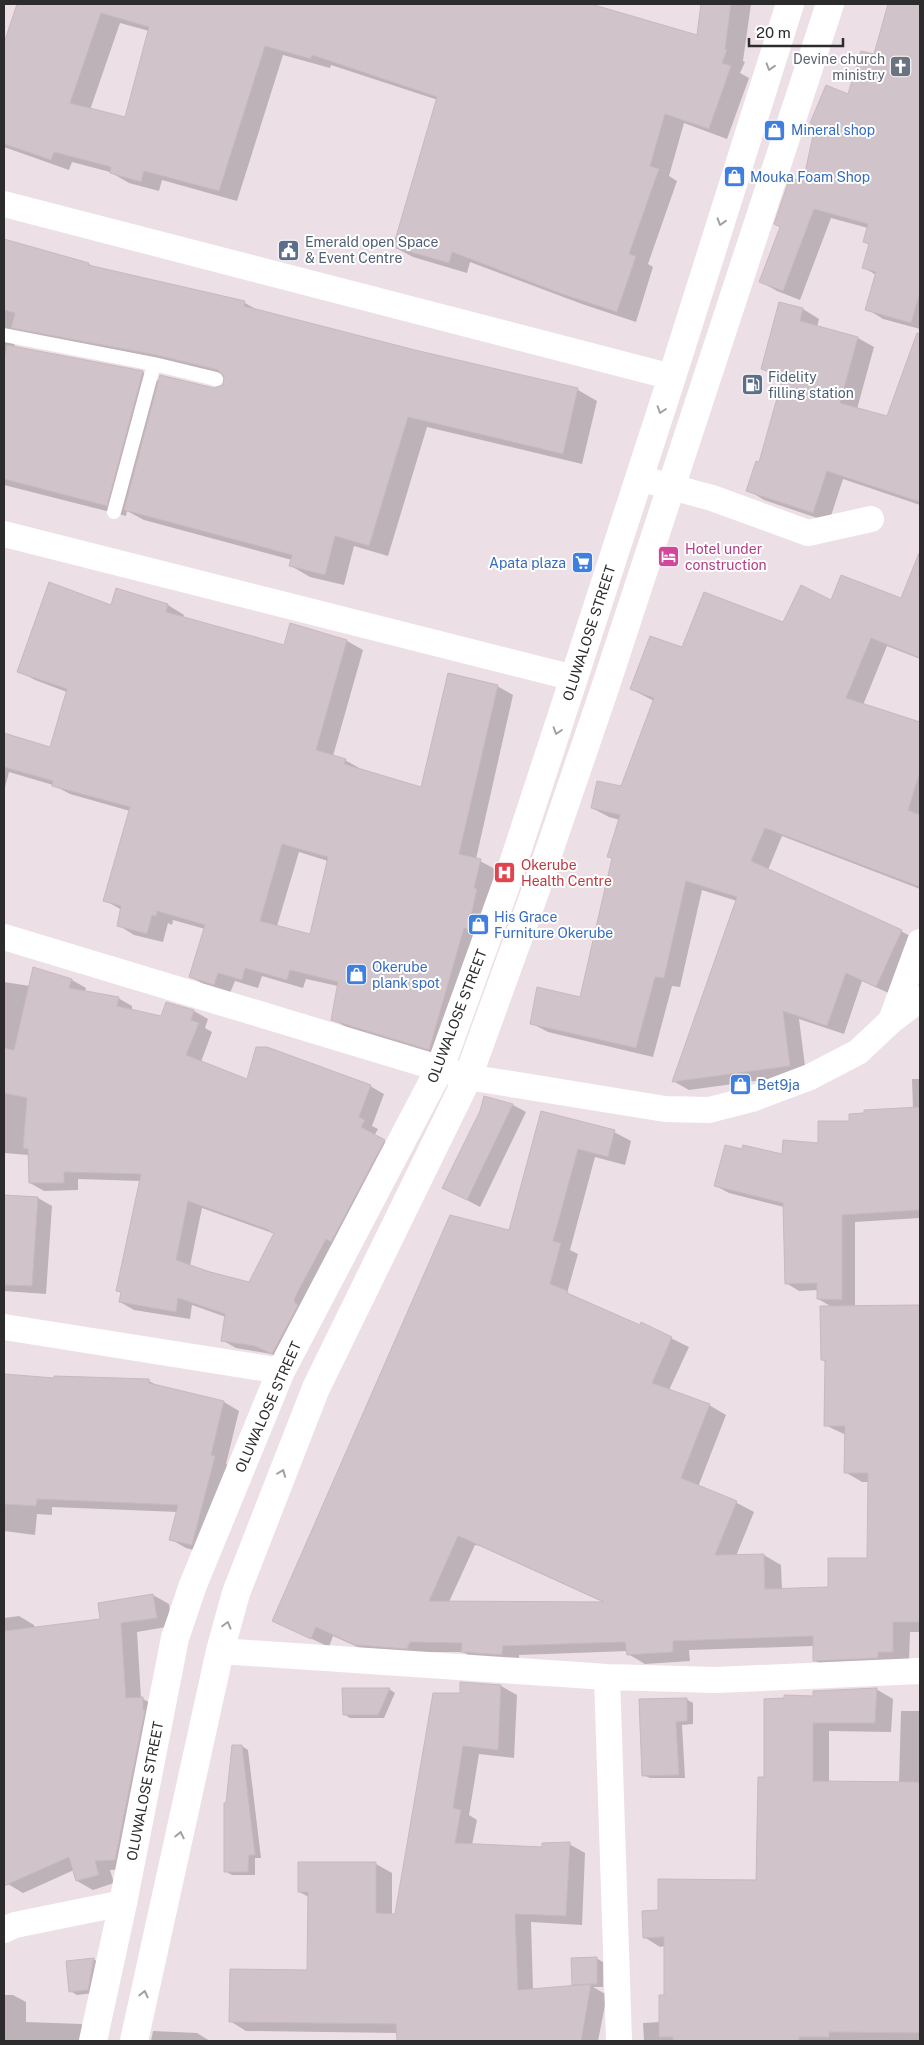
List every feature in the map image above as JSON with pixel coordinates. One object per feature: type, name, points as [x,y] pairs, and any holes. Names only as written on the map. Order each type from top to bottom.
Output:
[{"type":"street","points":[[134,2041],[220,1651],[236,1593],[316,1388],[468,1077],[602,697],[830,4]]},
{"type":"street","name":"OLUWALOSE STREET","points":[[93,2041],[123,1903],[175,1638],[193,1585],[281,1371],[440,1068],[506,885],[640,478],[785,5]]},
{"type":"street","points":[[4,204],[672,378]]},
{"type":"street","points":[[640,478],[712,498],[808,532],[871,519]]},
{"type":"street","points":[[4,534],[574,678]]},
{"type":"street","points":[[4,936],[468,1077],[665,1109],[709,1110],[752,1098],[810,1077],[858,1052],[920,999]]},
{"type":"street","points":[[891,1022],[920,942]]},
{"type":"street","points":[[4,1327],[281,1371]]},
{"type":"street","points":[[220,1651],[607,1677],[716,1680],[920,1671]]},
{"type":"street","points":[[607,1677],[619,2041]]},
{"type":"street","points":[[4,1930],[15,1925],[123,1903]]},
{"type":"lane","points":[[4,335],[154,364],[216,380]]},
{"type":"lane","points":[[114,512],[154,364]]},
{"type":"building","points":[[17,4],[591,4],[697,35],[701,4],[731,4],[725,49],[727,50],[722,63],[731,66],[709,129],[665,114],[650,166],[659,169],[629,254],[636,256],[617,312],[562,294],[452,252],[449,263],[393,247],[437,97],[312,55],[311,59],[265,46],[219,191],[144,171],[141,182],[110,173],[111,167],[54,152],[51,160],[4,144],[4,43]],"holes":[[[101,13],[149,27],[125,117],[70,103]]]},
{"type":"building","points":[[888,4],[920,4],[920,292],[911,323],[865,310],[876,272],[862,268],[869,244],[863,242],[868,224],[814,209],[783,291],[759,282],[780,227],[774,224],[790,177],[803,182],[815,126],[810,123],[826,85],[848,94],[861,51],[874,54]]},
{"type":"building","points":[[4,239],[89,263],[88,265],[245,301],[244,306],[415,350],[578,388],[563,454],[408,417],[369,546],[335,536],[325,575],[289,566],[292,555],[124,510],[160,375],[214,388],[223,385],[224,376],[218,370],[156,355],[11,328],[15,313],[4,310]]},
{"type":"building","points":[[779,302],[803,308],[800,321],[858,337],[840,403],[887,416],[917,333],[920,334],[920,502],[827,471],[813,513],[746,491],[756,461],[759,462],[783,377],[761,369]]},
{"type":"building","points":[[7,345],[143,371],[107,506],[4,479],[4,359]]},
{"type":"building","points":[[919,553],[920,658],[871,638],[846,698],[920,722],[920,772],[908,810],[920,815],[920,887],[765,828],[751,861],[902,930],[876,987],[846,973],[827,1026],[783,1011],[790,1066],[672,1082],[737,897],[686,881],[664,978],[655,977],[636,1048],[530,1024],[537,987],[580,997],[612,858],[607,857],[620,815],[591,808],[597,781],[621,786],[654,698],[630,689],[650,636],[682,647],[704,592],[783,622],[801,585],[831,600],[841,575],[901,598]]},
{"type":"building","points":[[49,582],[111,605],[116,588],[168,604],[166,612],[284,645],[290,623],[347,640],[316,750],[346,759],[344,764],[421,787],[448,673],[498,685],[459,854],[481,859],[474,888],[477,889],[468,929],[464,928],[429,1050],[331,1020],[338,982],[290,970],[287,980],[245,968],[242,980],[218,973],[214,985],[189,977],[205,925],[157,911],[156,916],[152,915],[147,934],[117,926],[121,906],[103,901],[130,807],[52,786],[53,781],[4,767],[4,733],[50,747],[67,689],[17,672]],"holes":[[[282,844],[328,857],[310,934],[260,921]]]},
{"type":"building","points":[[33,967],[72,979],[69,988],[119,997],[117,1006],[161,1016],[166,1002],[194,1010],[191,1020],[199,1023],[186,1055],[247,1079],[256,1047],[267,1047],[371,1085],[359,1117],[365,1120],[361,1127],[385,1140],[331,1242],[326,1239],[295,1297],[294,1302],[298,1305],[272,1354],[255,1346],[221,1341],[225,1314],[178,1298],[176,1312],[119,1302],[121,1292],[116,1291],[141,1174],[64,1172],[64,1183],[29,1183],[28,1149],[23,1148],[27,1098],[4,1093],[4,1048],[14,1050]],"holes":[[[188,1201],[274,1233],[249,1282],[210,1272],[176,1260]]]},
{"type":"building","points":[[484,1096],[513,1104],[467,1200],[442,1188],[480,1111]]},
{"type":"building","points":[[920,1107],[920,1210],[842,1215],[842,1300],[817,1299],[817,1283],[785,1284],[783,1203],[714,1186],[725,1145],[742,1149],[743,1145],[782,1154],[783,1140],[818,1143],[818,1121],[849,1121],[849,1114],[864,1113],[864,1110]]},
{"type":"building","points":[[541,1111],[615,1130],[608,1157],[578,1149],[553,1241],[561,1243],[550,1284],[640,1325],[641,1322],[672,1337],[652,1383],[710,1404],[681,1478],[737,1501],[715,1555],[764,1554],[765,1589],[828,1587],[828,1558],[867,1558],[868,1473],[844,1473],[845,1426],[824,1426],[825,1360],[821,1360],[820,1306],[920,1305],[920,1622],[893,1622],[893,1652],[878,1652],[878,1658],[813,1661],[813,1636],[673,1641],[673,1652],[627,1655],[625,1642],[503,1646],[502,1655],[461,1652],[462,1643],[410,1642],[407,1649],[355,1645],[316,1627],[311,1639],[272,1621],[450,1215],[509,1230]],"holes":[[[458,1536],[604,1602],[429,1601]]]},
{"type":"building","points":[[4,1195],[38,1197],[32,1286],[4,1285]]},
{"type":"building","points":[[4,1374],[54,1378],[54,1376],[149,1379],[149,1383],[224,1401],[211,1455],[215,1456],[192,1545],[169,1540],[178,1505],[37,1499],[36,1506],[4,1504]]},
{"type":"building","points":[[153,1594],[157,1618],[121,1623],[126,1698],[143,1697],[143,1710],[145,1710],[115,1860],[95,1861],[99,1875],[76,1881],[69,1857],[4,1886],[4,1631],[100,1619],[98,1603]]},
{"type":"building","points":[[460,1682],[501,1685],[498,1750],[463,1746],[453,1808],[461,1810],[455,1843],[542,1847],[542,1843],[570,1842],[566,1916],[515,1914],[518,1990],[591,1984],[581,2041],[397,2041],[396,2024],[229,2022],[230,1969],[307,1970],[308,1892],[298,1892],[298,1862],[376,1862],[376,1913],[395,1914],[433,1693],[460,1693]]},
{"type":"building","points":[[342,1688],[390,1688],[378,1715],[343,1715]]},
{"type":"building","points":[[877,1688],[875,1723],[813,1723],[813,1781],[920,1782],[920,2033],[829,2032],[829,2037],[799,2037],[799,2041],[673,2041],[673,2037],[659,2037],[659,1995],[664,1995],[664,1937],[643,1938],[642,1911],[658,1910],[658,1879],[756,1880],[758,1777],[764,1777],[764,1699],[784,1698],[784,1695],[813,1696],[813,1691]]},
{"type":"building","points":[[687,1698],[687,1721],[676,1722],[679,1775],[642,1776],[639,1699]]},
{"type":"building","points":[[232,1745],[242,1745],[255,1855],[249,1855],[248,1872],[224,1872],[224,1803],[226,1803]]},
{"type":"building","points":[[597,1957],[597,1984],[572,1985],[571,1958]]},
{"type":"building","points":[[94,1958],[88,1990],[69,1992],[66,1961]]},
{"type":"place","name":"Devine church ministry","points":[[901,67]]},
{"type":"place","name":"Mineral shop","points":[[775,130]]},
{"type":"place","name":"Mouka Foam Shop","points":[[734,177]]},
{"type":"place","name":"Emerald open Space & Event Centre","points":[[289,250]]},
{"type":"place","name":"Fidelity filling station","points":[[752,385]]},
{"type":"place","name":"Hotel under construction","points":[[669,557]]},
{"type":"place","name":"Apata plaza","points":[[582,563]]},
{"type":"place","name":"Okerube Health Centre","points":[[505,873]]},
{"type":"place","name":"His Grace Furniture Okerube","points":[[478,925]]},
{"type":"place","name":"Okerube plank spot","points":[[356,975]]},
{"type":"place","name":"Bet9ja","points":[[741,1085]]}]
